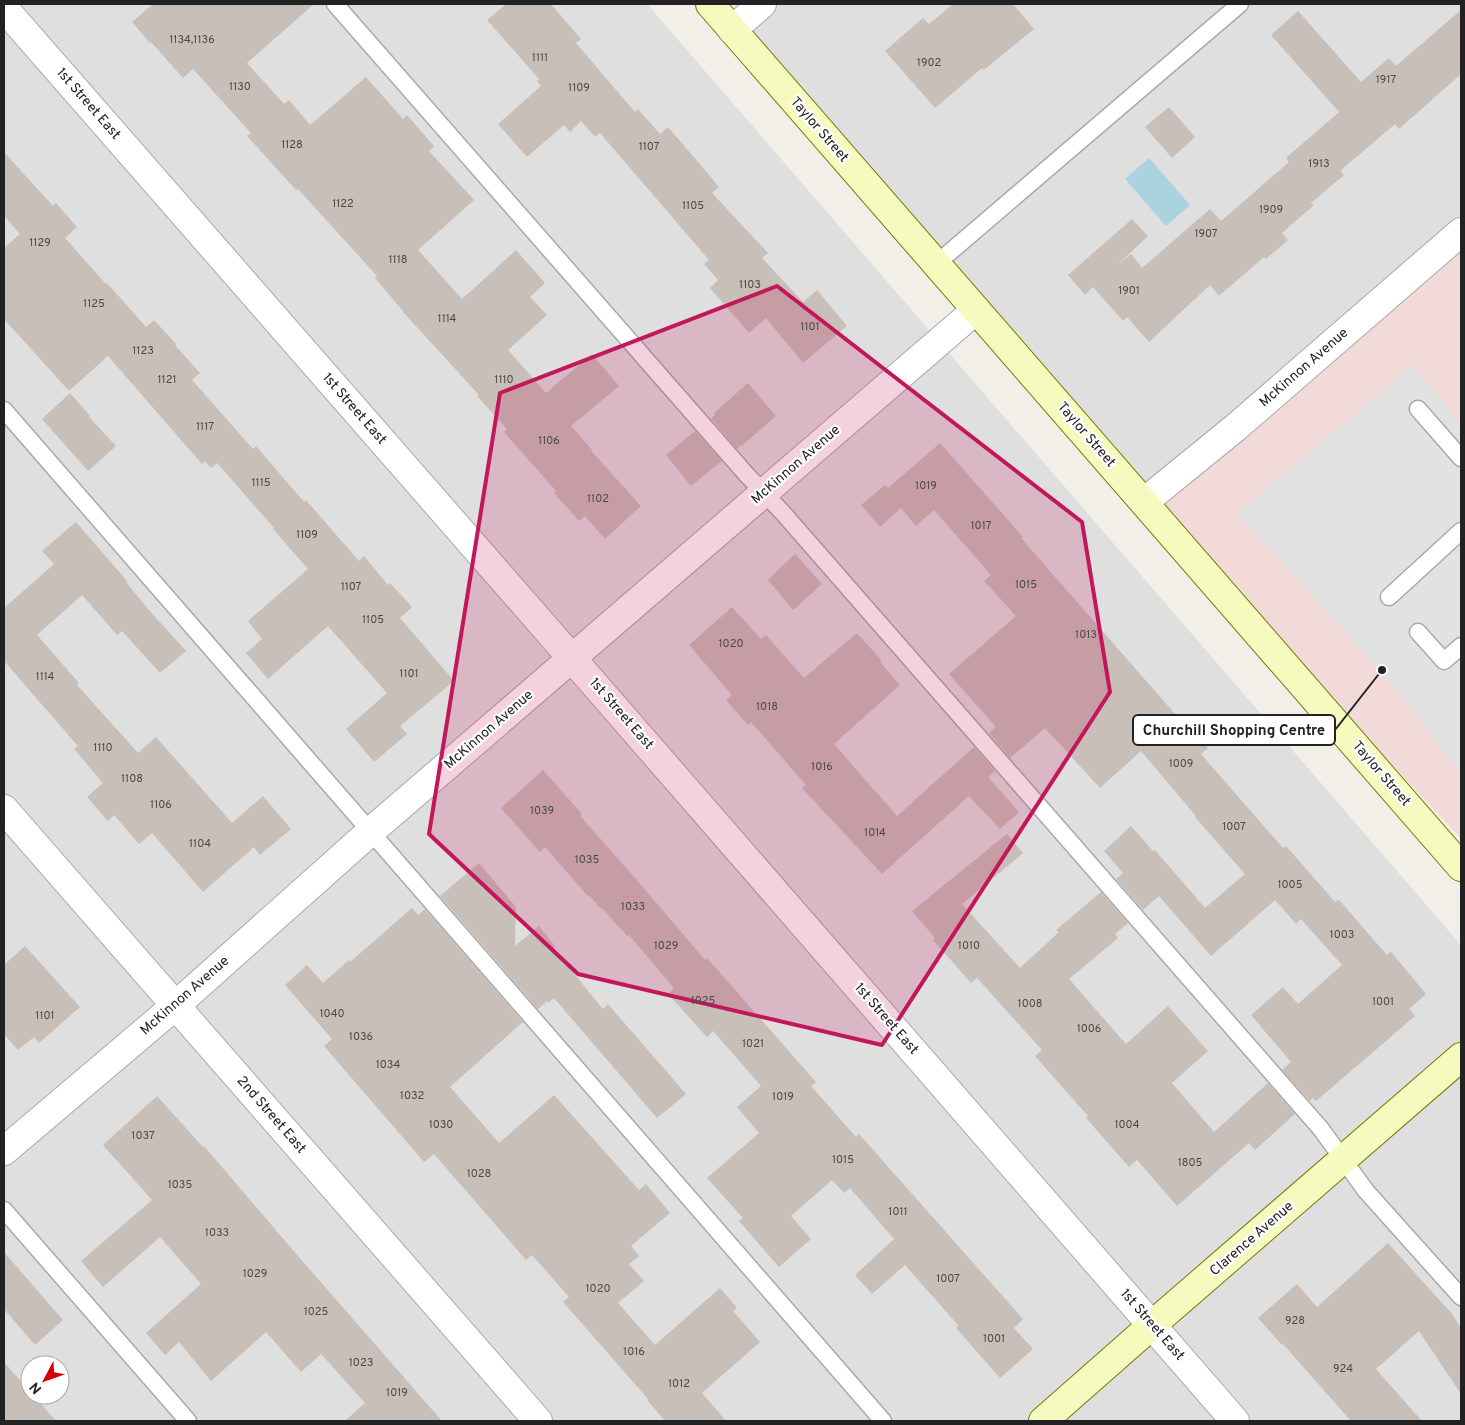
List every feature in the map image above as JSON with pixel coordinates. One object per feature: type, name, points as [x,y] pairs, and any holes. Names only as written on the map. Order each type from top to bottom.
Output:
[{"type":"main road","name":"Taylor Street","points":[[710,4],[1461,867]]},
{"type":"main road","name":"Clarence Avenue","points":[[1043,1421],[1461,1057]]},
{"type":"street","points":[[732,30],[762,4]]},
{"type":"street","name":"1st Street East","points":[[4,8],[1235,1421]]},
{"type":"street","name":"McKinnon Avenue","points":[[1144,502],[1242,421],[1461,232]]},
{"type":"street","name":"McKinnon Avenue","points":[[4,1151],[175,1006],[370,832],[976,310]]},
{"type":"street","name":"2nd Street East","points":[[4,809],[538,1421]]},
{"type":"lane","points":[[336,4],[1322,1129],[1366,1191],[1461,1297]]},
{"type":"lane","points":[[936,264],[1240,4]]},
{"type":"lane","points":[[1418,408],[1461,458]]},
{"type":"lane","points":[[4,410],[883,1421]]},
{"type":"lane","points":[[1389,597],[1461,531]]},
{"type":"lane","points":[[1418,632],[1444,661],[1461,646]]},
{"type":"lane","points":[[4,1210],[188,1421]]},
{"type":"highlighted area","points":[[777,286],[1082,522],[1110,692],[882,1045],[578,974],[429,834],[500,393]]},
{"type":"shaded area","points":[[4,4],[647,4],[1461,945],[1461,1421],[4,1421]]},
{"type":"shaded area","points":[[762,4],[1461,4],[1461,232],[1144,502],[732,30]]},
{"type":"shaded area","points":[[1461,232],[1461,838],[1144,502]]},
{"type":"shaded area","points":[[1413,365],[1461,426],[1461,773],[1404,699],[1237,513]]},
{"type":"water","points":[[1149,158],[1190,205],[1166,226],[1125,179]]},
{"type":"building","points":[[153,4],[314,4],[247,63],[284,104],[289,100],[310,125],[366,77],[403,119],[407,115],[434,146],[429,151],[474,200],[418,250],[462,299],[516,250],[545,283],[530,297],[547,315],[508,350],[546,393],[592,354],[619,386],[571,426],[641,506],[605,539],[585,516],[579,521],[554,493],[556,491],[504,432],[507,429],[477,396],[479,395],[403,312],[375,278],[377,276],[247,136],[251,133],[193,69],[183,78],[132,22]]},
{"type":"building","points":[[506,4],[551,4],[581,39],[576,43],[635,112],[638,109],[660,134],[668,127],[719,187],[712,193],[768,253],[762,258],[803,302],[817,290],[847,326],[803,363],[766,318],[749,333],[710,288],[718,280],[704,264],[709,260],[600,133],[595,137],[581,121],[570,132],[564,125],[527,157],[498,124],[541,86],[537,81],[539,79],[487,20]]},
{"type":"building","points":[[953,4],[1013,4],[1034,29],[984,70],[982,68],[935,108],[885,51],[923,18],[929,24]]},
{"type":"building","points":[[1461,10],[1461,74],[1399,129],[1395,124],[1340,171],[1344,175],[1311,203],[1314,205],[1282,233],[1288,240],[1266,259],[1264,257],[1219,296],[1210,285],[1149,342],[1127,317],[1123,321],[1093,287],[1085,295],[1068,275],[1132,219],[1148,236],[1116,266],[1131,254],[1142,268],[1210,209],[1221,221],[1289,162],[1286,158],[1339,112],[1271,35],[1298,11],[1361,82],[1389,58],[1396,66]]},
{"type":"building","points":[[1169,107],[1195,137],[1172,158],[1145,127]]},
{"type":"building","points":[[4,152],[53,206],[56,203],[77,227],[65,238],[146,327],[154,320],[176,344],[200,373],[192,380],[253,449],[256,446],[304,502],[306,500],[359,561],[364,556],[388,585],[390,583],[412,607],[400,618],[454,681],[400,726],[407,734],[374,762],[346,729],[387,693],[328,626],[268,679],[246,653],[262,639],[248,621],[308,569],[274,528],[217,463],[211,468],[205,461],[202,464],[108,356],[69,391],[4,319],[5,247],[20,234],[4,216]]},
{"type":"building","points":[[748,383],[776,416],[737,449],[711,418],[715,415],[714,413]]},
{"type":"building","points":[[70,393],[116,446],[88,471],[42,419]]},
{"type":"building","points":[[695,431],[722,461],[691,486],[666,455]]},
{"type":"building","points":[[940,443],[1183,723],[1184,721],[1208,748],[1201,754],[1283,848],[1286,846],[1335,902],[1339,900],[1387,955],[1391,952],[1426,994],[1409,1009],[1415,1016],[1316,1101],[1313,1098],[1310,1101],[1282,1070],[1291,1062],[1251,1015],[1283,987],[1298,1004],[1342,965],[1301,919],[1296,924],[1275,900],[1211,956],[1159,896],[1143,910],[1116,879],[1123,873],[1104,851],[1131,826],[1153,851],[1155,850],[1205,908],[1245,874],[1141,751],[1100,788],[1045,728],[1010,758],[989,733],[996,727],[949,674],[1016,616],[984,581],[991,575],[934,510],[916,526],[901,508],[880,527],[861,505],[885,485],[888,488]]},
{"type":"building","points":[[76,522],[127,581],[148,609],[186,651],[160,673],[122,631],[117,635],[82,595],[37,635],[79,683],[77,685],[138,753],[156,737],[232,823],[263,796],[291,829],[260,855],[254,847],[203,892],[152,833],[139,844],[114,815],[108,821],[87,797],[103,783],[74,749],[78,746],[4,661],[4,608],[54,564],[42,551]]},
{"type":"building","points":[[795,554],[822,584],[793,610],[768,580]]},
{"type":"building","points":[[732,607],[761,639],[766,635],[804,678],[857,633],[882,661],[880,662],[900,685],[834,744],[897,816],[974,747],[995,771],[988,777],[1019,812],[1000,829],[969,796],[882,874],[802,788],[806,785],[751,722],[748,725],[726,700],[732,695],[689,645]]},
{"type":"building","points":[[543,770],[582,814],[580,816],[705,960],[707,958],[816,1082],[811,1086],[856,1137],[859,1134],[1023,1319],[1014,1328],[1033,1349],[1000,1378],[956,1328],[958,1325],[905,1265],[872,1294],[855,1275],[894,1239],[850,1188],[844,1193],[832,1180],[791,1216],[811,1239],[779,1267],[739,1221],[743,1218],[707,1178],[759,1133],[737,1107],[761,1086],[713,1031],[707,1037],[668,994],[674,988],[629,935],[627,936],[602,908],[588,896],[545,847],[540,852],[501,808]]},
{"type":"building","points":[[1007,834],[1023,853],[962,904],[1020,968],[1059,932],[1056,930],[1101,892],[1128,923],[1115,934],[1118,938],[1069,979],[1126,1044],[1168,1006],[1208,1051],[1172,1083],[1214,1132],[1268,1083],[1295,1114],[1255,1150],[1249,1143],[1177,1206],[1137,1160],[1129,1167],[1086,1118],[1088,1116],[1035,1056],[1042,1050],[977,978],[971,983],[933,940],[935,938],[912,911]]},
{"type":"building","points":[[479,863],[516,907],[515,946],[539,926],[555,946],[553,948],[603,1009],[608,1004],[686,1094],[657,1118],[554,998],[538,1009],[440,896]]},
{"type":"building","points":[[412,908],[418,915],[425,909],[523,1022],[450,1087],[499,1143],[554,1095],[639,1190],[646,1184],[670,1213],[631,1246],[639,1256],[629,1264],[644,1281],[618,1303],[655,1345],[720,1288],[737,1308],[733,1311],[760,1342],[702,1393],[726,1421],[665,1421],[563,1302],[569,1297],[532,1255],[526,1260],[434,1154],[424,1162],[324,1046],[332,1039],[285,985],[307,965],[323,983]]},
{"type":"building","points":[[25,946],[80,1007],[39,1043],[34,1037],[18,1050],[4,1034],[4,965]]},
{"type":"building","points":[[157,1096],[204,1146],[442,1421],[345,1421],[365,1403],[321,1354],[301,1372],[266,1332],[211,1381],[179,1342],[165,1355],[146,1333],[201,1284],[160,1237],[103,1287],[81,1261],[152,1200],[103,1145]]},
{"type":"building","points":[[1388,1243],[1452,1314],[1461,1328],[1461,1394],[1419,1331],[1376,1369],[1422,1421],[1351,1421],[1258,1318],[1297,1284],[1317,1307]]},
{"type":"building","points":[[4,1252],[63,1320],[35,1345],[4,1309]]},
{"type":"building","points":[[4,1362],[20,1380],[20,1405],[42,1405],[56,1421],[4,1421]]},
{"type":"place","name":"Churchill Shopping Centre","points":[[1382,670]]}]
